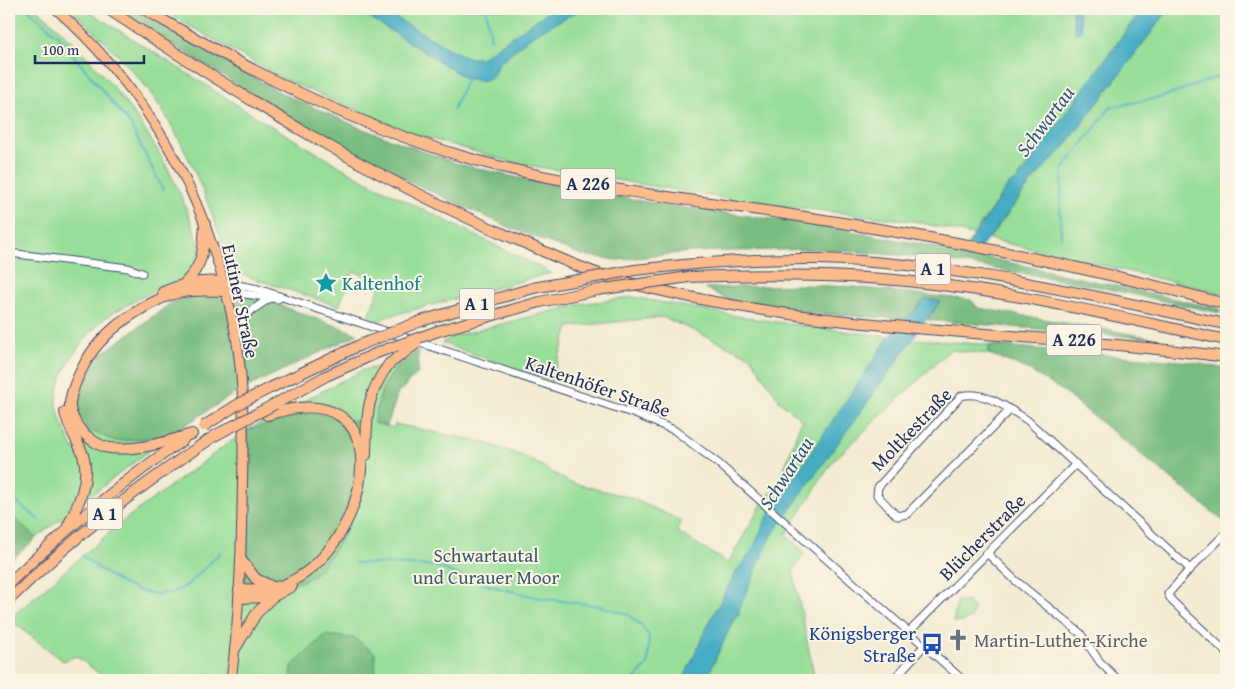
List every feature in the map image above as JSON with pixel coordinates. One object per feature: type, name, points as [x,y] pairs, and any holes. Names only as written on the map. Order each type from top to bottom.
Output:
[{"type":"highway","name":"A 226","points":[[108,9],[221,82],[330,146],[424,197],[546,252],[622,282],[664,292],[807,318],[896,327],[1073,340],[1226,357]]},
{"type":"highway","name":"A 226","points":[[144,9],[233,61],[284,86],[386,130],[471,158],[579,183],[846,223],[989,249],[1153,284],[1226,304]]},
{"type":"highway","points":[[183,284],[196,271],[202,258],[205,224]]},
{"type":"highway","name":"A 1","points":[[9,582],[66,530],[135,473],[236,405],[360,345],[421,321],[533,288],[635,270],[754,260],[820,260],[875,263],[974,274],[1226,324]]},
{"type":"highway","name":"A 1","points":[[9,600],[53,556],[142,484],[192,451],[218,438],[274,404],[326,376],[379,352],[438,331],[540,302],[597,290],[689,278],[819,274],[925,283],[1021,298],[1226,340]]},
{"type":"highway","points":[[66,530],[82,498],[84,456],[67,421],[65,406],[66,390],[75,369],[93,340],[111,322],[158,294],[183,284],[203,280],[224,286]]},
{"type":"highway","points":[[192,434],[159,444],[134,448],[108,448],[94,441],[81,430],[73,419],[70,406],[72,393],[81,372],[98,344],[115,327],[159,299],[192,290],[224,286]]},
{"type":"highway","points":[[239,594],[273,592],[296,584],[317,568],[340,541],[354,518],[365,477],[366,418],[370,394],[376,381],[389,364],[406,349],[438,331]]},
{"type":"highway","points":[[218,438],[267,415],[288,408],[307,406],[330,410],[342,416],[350,425],[358,440],[361,452],[359,488],[351,513],[338,536],[313,565],[294,580],[273,592],[256,614],[235,649]]},
{"type":"highway","points":[[241,560],[256,579],[273,592]]},
{"type":"main road","name":"Eutiner Straße","points":[[56,9],[95,46],[144,107],[180,166],[205,224],[224,286],[236,338],[243,409],[241,560],[231,680]]},
{"type":"street","points":[[9,253],[128,268],[142,274]]},
{"type":"street","name":"Kaltenhöfer Straße","points":[[224,286],[270,298],[291,300]]},
{"type":"street","name":"Kaltenhöfer Straße","points":[[224,286],[258,289],[653,420],[693,442],[963,680]]},
{"type":"street","points":[[236,338],[249,312],[270,298]]},
{"type":"street","name":"Moltkestraße","points":[[1010,410],[907,514],[897,516],[877,495],[878,487],[961,396],[976,394],[1010,410],[1027,420],[1190,569]]},
{"type":"street","name":"Blücherstraße","points":[[909,632],[1076,464]]},
{"type":"street","points":[[1226,533],[1168,594],[1172,601],[1226,652]]},
{"type":"street","points":[[988,554],[1016,581],[1080,633],[1100,662],[1118,680]]},
{"type":"street","points":[[893,680],[924,646]]},
{"type":"green space","points":[[9,9],[37,9],[85,55],[107,80],[128,106],[164,161],[178,190],[199,244],[198,257],[193,267],[181,279],[122,308],[107,317],[96,327],[67,365],[57,396],[60,417],[74,450],[88,430],[116,441],[168,436],[36,538],[9,514]]},
{"type":"green space","points":[[71,9],[85,9],[261,120],[358,177],[551,273],[386,317],[370,326],[368,317],[382,283],[354,271],[339,306],[240,274],[231,265],[197,177],[165,115],[152,95],[133,72]]},
{"type":"green space","points":[[122,9],[132,9],[283,94],[363,129],[455,163],[544,184],[671,206],[818,225],[962,252],[961,254],[973,257],[975,255],[1220,309],[1220,313],[1080,283],[924,257],[817,249],[689,252],[617,260],[582,255],[511,228],[383,169],[265,102],[120,12]]},
{"type":"green space","points":[[160,9],[1142,9],[1016,182],[1009,184],[973,235],[914,221],[747,202],[515,163],[414,134],[283,79]]},
{"type":"green space","points":[[1169,9],[1226,9],[1226,294],[989,239],[1042,168],[1062,150]]},
{"type":"green space","points":[[800,285],[853,287],[971,300],[978,308],[1160,339],[928,320],[940,301],[925,299],[907,319],[807,313],[733,302],[705,288]]},
{"type":"green space","points":[[197,294],[260,298],[358,334],[235,393],[168,436],[116,441],[88,430],[80,419],[76,404],[97,357],[171,303]]},
{"type":"green space","name":"Schwartautal und Curauer Moor","points":[[632,297],[754,319],[889,337],[884,345],[912,342],[915,339],[990,345],[988,354],[950,350],[833,461],[787,533],[786,535],[805,552],[793,571],[815,680],[108,680],[76,656],[63,661],[9,619],[123,521],[245,431],[363,370],[401,362],[382,388],[374,423],[394,428],[395,424],[486,443],[528,458],[569,482],[631,498],[682,521],[676,531],[728,563],[763,502],[779,483],[801,422],[804,422],[780,401],[750,356],[663,317],[569,327],[551,381],[442,343],[454,336],[581,304]],"holes":[[[245,431],[304,581],[246,589]]]},
{"type":"green space","points":[[990,345],[1191,362],[1226,369],[1226,523],[1061,390],[1025,368],[988,354]]},
{"type":"green space","points":[[418,351],[418,373],[398,393],[387,426],[374,423],[382,390],[387,381],[400,365]]},
{"type":"green space","points":[[310,412],[357,421],[362,451],[363,482],[356,507],[342,538],[323,566],[313,575],[303,581],[289,585],[245,589],[245,431]]},
{"type":"green space","points":[[15,519],[36,538],[9,562],[9,527]]},
{"type":"green space","points":[[957,601],[969,602],[974,609],[971,618],[962,622],[953,622]]},
{"type":"green space","points":[[325,635],[354,638],[375,653],[376,680],[291,680],[292,666]]},
{"type":"water","points":[[356,9],[381,9],[453,51],[470,58],[481,58],[552,9],[582,9],[533,35],[499,63],[492,77],[483,81],[465,78]]},
{"type":"water","points":[[1071,9],[1078,9],[1082,32],[1075,33]]},
{"type":"water","points":[[1142,9],[1169,9],[1062,150],[1027,188],[984,244],[973,257],[961,255],[1009,184],[1016,181]]},
{"type":"water","points":[[925,299],[940,301],[772,535],[739,608],[739,614],[733,621],[706,680],[683,680],[708,625],[734,575],[753,549],[766,519],[889,337]]},
{"type":"waterway","points":[[28,9],[57,35],[130,124],[163,190]]},
{"type":"waterway","points":[[486,9],[491,39]]},
{"type":"waterway","points":[[1061,237],[1060,211],[1063,169],[1111,107],[1162,97],[1226,74]]},
{"type":"waterway","points":[[453,110],[467,78]]},
{"type":"waterway","points":[[9,496],[39,520]]},
{"type":"waterway","points":[[82,556],[117,581],[143,592],[157,594],[171,593],[184,587],[221,552]]},
{"type":"waterway","points":[[355,563],[435,566],[482,584],[540,598],[600,606],[627,614],[641,625],[649,636],[648,665],[633,680]]},
{"type":"place","name":"Kaltenhof","points":[[326,283]]},
{"type":"place","name":"Martin-Luther-Kirche","points":[[958,640]]},
{"type":"place","name":"Königsberger Straße","points":[[932,644]]},
{"type":"water label","name":"Schwartau","points":[[1045,121]]},
{"type":"water label","name":"Schwartau","points":[[786,473]]}]
